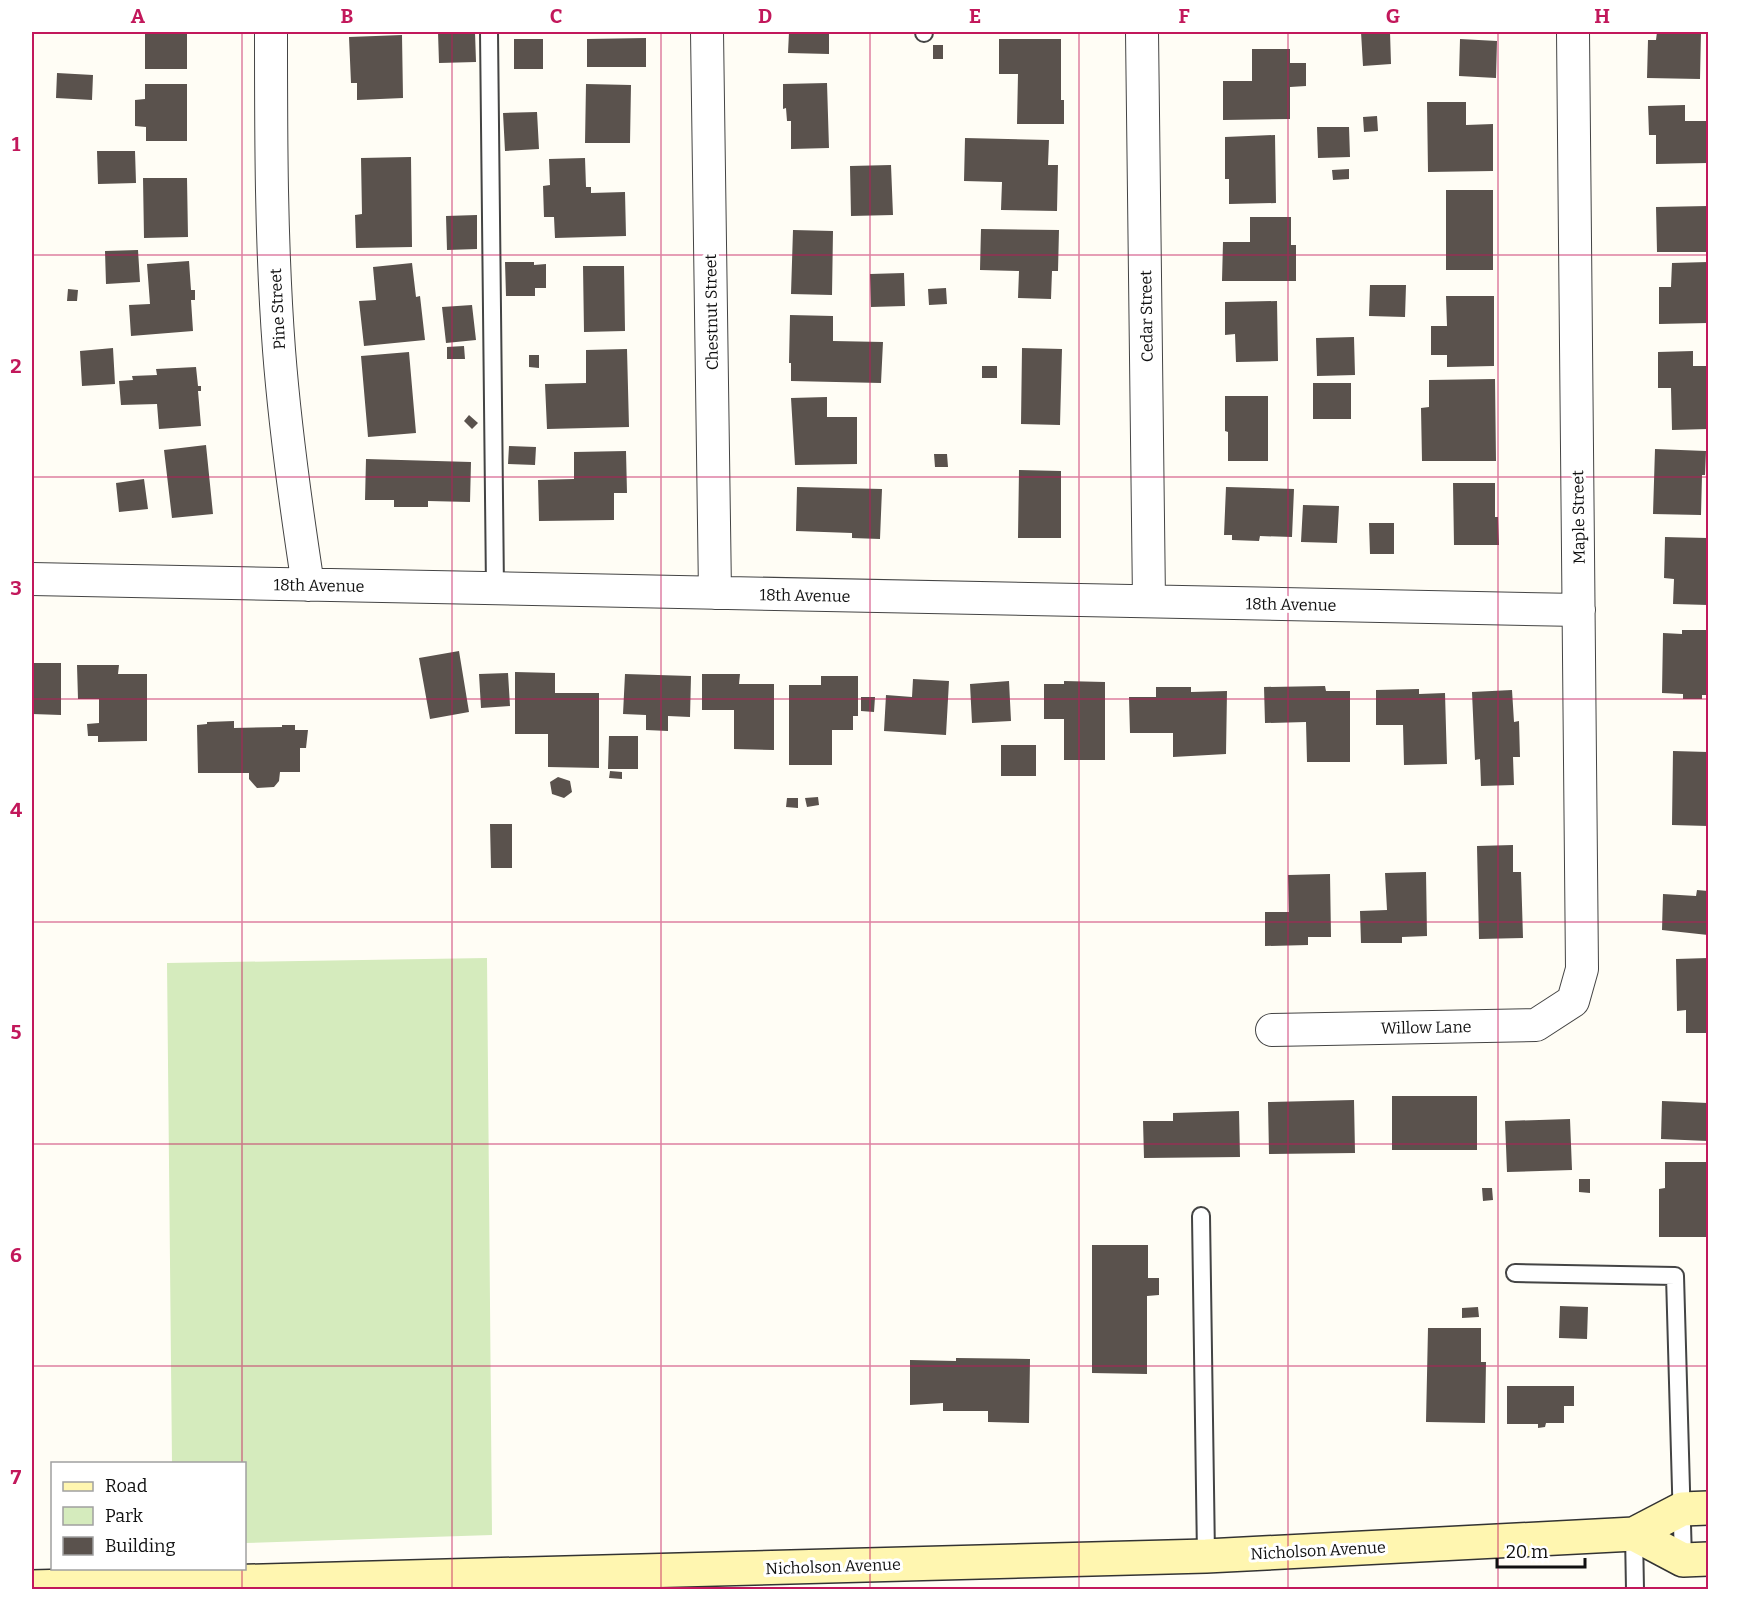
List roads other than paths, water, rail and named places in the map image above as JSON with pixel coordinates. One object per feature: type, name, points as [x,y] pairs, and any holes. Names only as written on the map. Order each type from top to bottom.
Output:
[{"type":"main road","name":"Nicholson Avenue","points":[[32,1587],[280,1585],[1206,1556],[1634,1534],[1695,1509]]},
{"type":"main road","points":[[1634,1534],[1696,1559]]},
{"type":"street","name":"Pine Street","points":[[271,32],[271,166],[279,350],[291,471],[308,585]]},
{"type":"street","name":"Chestnut Street","points":[[707,32],[715,593]]},
{"type":"street","name":"Cedar Street","points":[[1142,32],[1149,601]]},
{"type":"street","name":"Maple Street","points":[[1573,32],[1582,969],[1573,1000]]},
{"type":"street","name":"18th Avenue","points":[[32,579],[1579,610]]},
{"type":"street","name":"Willow Lane","points":[[1272,1030],[1536,1025],[1573,1000]]},
{"type":"lane","points":[[489,32],[495,589]]},
{"type":"lane","points":[[1201,1216],[1206,1556]]},
{"type":"lane","points":[[1515,1273],[1676,1276],[1695,1509],[1696,1559]]},
{"type":"lane","points":[[1634,1534],[1635,1590]]}]
